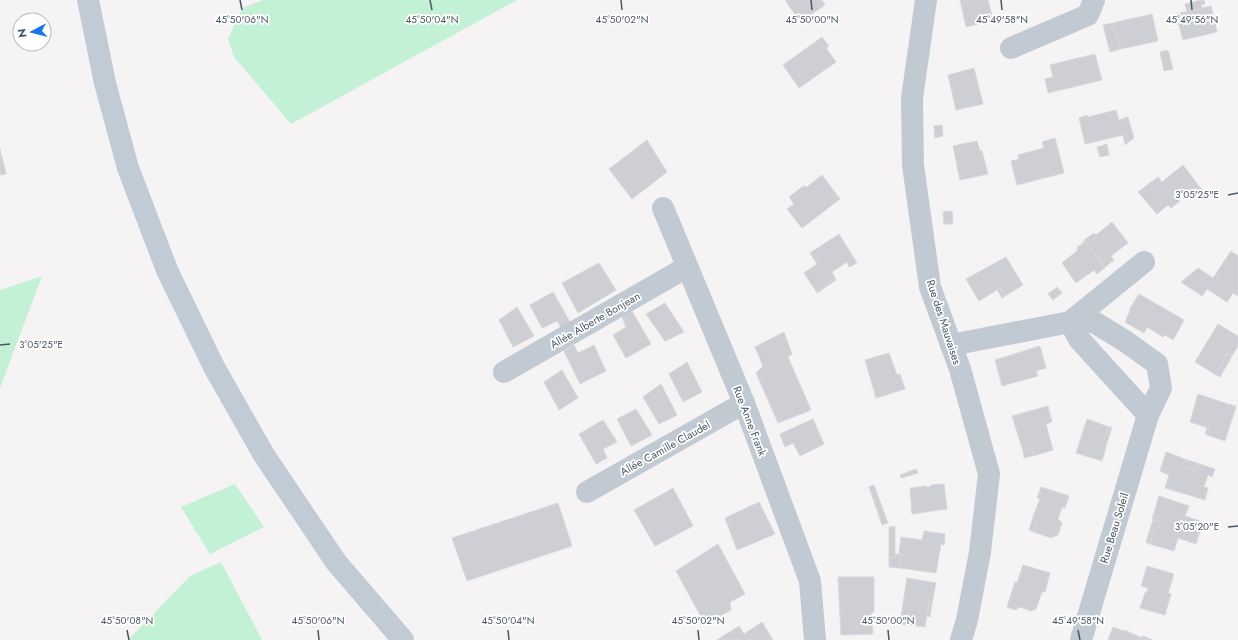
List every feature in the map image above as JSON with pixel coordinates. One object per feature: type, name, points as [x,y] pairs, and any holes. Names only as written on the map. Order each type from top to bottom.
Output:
[{"type":"main road","points":[[88,0],[105,83],[128,168],[167,270],[214,367],[264,455],[336,562],[403,640]]},
{"type":"street","name":"Rue des Mauvaises","points":[[926,0],[912,98],[913,165],[930,287],[960,369],[988,474],[980,552],[967,620],[961,640]]},
{"type":"street","points":[[1010,48],[1088,15],[1094,0]]},
{"type":"street","name":"Rue Anne Frank","points":[[663,208],[744,403],[810,582],[815,640]]},
{"type":"street","name":"Rue Beau Soleil","points":[[1070,322],[1144,262]]},
{"type":"street","name":"Allée Alberte Bonjean","points":[[504,372],[687,267]]},
{"type":"street","name":"Rue Beau Soleil","points":[[951,345],[1070,322],[1094,322],[1158,364],[1161,388],[1148,415],[1081,640]]},
{"type":"street","points":[[1070,322],[1079,339],[1148,415]]},
{"type":"street","name":"Allée Camille Claudel","points":[[587,492],[744,403]]},
{"type":"green space","points":[[263,0],[517,0],[291,124],[234,57],[228,38],[243,8]]},
{"type":"green space","points":[[42,276],[0,388],[0,290]]},
{"type":"green space","points":[[235,484],[264,527],[210,554],[181,507]]},
{"type":"green space","points":[[221,562],[262,640],[128,640],[190,576]]},
{"type":"building","points":[[785,0],[822,0],[825,5],[800,22]]},
{"type":"building","points":[[960,0],[988,0],[993,20],[966,27]]},
{"type":"building","points":[[1204,0],[1205,4],[1201,5],[1202,8],[1187,12],[1185,4]]},
{"type":"building","points":[[1211,6],[1217,32],[1183,40],[1176,14]]},
{"type":"building","points":[[1152,14],[1158,41],[1120,49],[1113,23]]},
{"type":"building","points":[[1113,23],[1120,49],[1110,52],[1103,25]]},
{"type":"building","points":[[822,37],[829,46],[826,48],[836,62],[799,88],[783,65]]},
{"type":"building","points":[[1168,50],[1173,69],[1164,71],[1160,52]]},
{"type":"building","points":[[1095,54],[1102,80],[1048,93],[1045,79],[1053,77],[1050,65]]},
{"type":"building","points":[[974,68],[983,104],[956,110],[948,75]]},
{"type":"building","points":[[1116,110],[1119,120],[1128,117],[1134,138],[1125,145],[1123,135],[1085,144],[1079,118],[1087,115],[1088,117]]},
{"type":"building","points":[[942,125],[943,136],[935,138],[934,126]]},
{"type":"building","points":[[1055,138],[1064,173],[1017,185],[1011,161],[1019,159],[1018,155],[1044,148],[1042,142]]},
{"type":"building","points":[[647,140],[667,172],[632,199],[609,169]]},
{"type":"building","points":[[977,141],[980,151],[982,151],[988,174],[960,180],[953,146]]},
{"type":"building","points":[[1107,144],[1109,155],[1100,157],[1097,147]]},
{"type":"building","points":[[0,149],[6,174],[0,175]]},
{"type":"building","points":[[1183,165],[1199,186],[1189,195],[1186,192],[1178,198],[1180,201],[1171,208],[1168,205],[1157,214],[1138,192],[1158,177],[1162,182]]},
{"type":"building","points":[[822,175],[840,199],[802,228],[787,209],[794,204],[789,197],[803,186],[807,187]]},
{"type":"building","points":[[1199,186],[1203,190],[1192,199],[1189,195]]},
{"type":"building","points":[[952,211],[953,224],[944,224],[943,212]]},
{"type":"building","points":[[1112,222],[1128,243],[1111,256],[1114,260],[1105,267],[1084,240],[1094,233],[1096,235]]},
{"type":"building","points":[[839,234],[857,263],[849,267],[847,262],[832,272],[835,278],[816,291],[804,273],[817,264],[810,253]]},
{"type":"building","points":[[1085,241],[1105,268],[1097,274],[1094,270],[1076,283],[1062,263],[1078,250],[1077,248]]},
{"type":"building","points":[[1231,251],[1238,256],[1238,296],[1233,293],[1227,302],[1207,289],[1202,296],[1181,282],[1198,268],[1213,278]]},
{"type":"building","points":[[1006,257],[1023,285],[1005,296],[1000,288],[979,301],[966,279]]},
{"type":"building","points":[[599,263],[616,290],[578,313],[562,283]]},
{"type":"building","points":[[835,278],[836,280],[817,293],[816,291]]},
{"type":"building","points":[[1057,287],[1062,293],[1053,300],[1048,294]]},
{"type":"building","points":[[1000,288],[1005,296],[1002,298],[997,290]]},
{"type":"building","points":[[553,292],[571,324],[562,330],[557,321],[542,328],[530,305]]},
{"type":"building","points":[[1139,294],[1184,320],[1173,340],[1165,335],[1163,337],[1147,327],[1144,333],[1125,322],[1130,311],[1129,310]]},
{"type":"building","points":[[665,303],[684,332],[665,341],[646,314]]},
{"type":"building","points":[[517,307],[534,336],[513,347],[499,320]]},
{"type":"building","points":[[632,311],[651,344],[626,358],[613,335],[626,327],[622,317]]},
{"type":"building","points":[[1218,324],[1238,336],[1238,346],[1232,356],[1228,353],[1216,375],[1195,362]]},
{"type":"building","points":[[784,332],[792,354],[788,357],[811,410],[778,423],[756,373],[763,366],[755,347]]},
{"type":"building","points":[[574,345],[578,353],[594,345],[606,371],[580,384],[564,351]]},
{"type":"building","points":[[1040,346],[1046,368],[1036,371],[1038,376],[1002,386],[995,360]]},
{"type":"building","points":[[889,353],[897,375],[900,374],[905,389],[876,398],[865,360]]},
{"type":"building","points":[[1228,353],[1232,356],[1220,377],[1216,375]]},
{"type":"building","points":[[687,362],[702,392],[683,402],[669,374]]},
{"type":"building","points":[[562,370],[578,398],[559,410],[544,382]]},
{"type":"building","points":[[661,384],[677,415],[659,424],[643,397]]},
{"type":"building","points":[[1198,394],[1228,404],[1226,411],[1234,413],[1225,441],[1207,435],[1209,428],[1190,422]]},
{"type":"building","points":[[1228,404],[1236,406],[1234,413],[1226,411]]},
{"type":"building","points":[[1048,406],[1052,422],[1046,424],[1053,450],[1033,456],[1031,448],[1023,451],[1012,416]]},
{"type":"building","points":[[636,409],[652,435],[631,446],[617,419]]},
{"type":"building","points":[[813,419],[824,444],[800,456],[793,443],[785,447],[780,434]]},
{"type":"building","points":[[1087,419],[1109,427],[1105,438],[1107,443],[1102,461],[1076,453]]},
{"type":"building","points":[[603,420],[617,442],[603,449],[607,458],[596,464],[579,434]]},
{"type":"building","points":[[1109,427],[1112,427],[1107,443],[1105,438]]},
{"type":"building","points":[[1207,428],[1209,428],[1207,435],[1205,434]]},
{"type":"building","points":[[1031,448],[1033,456],[1024,458],[1023,451]]},
{"type":"building","points":[[1166,452],[1185,459],[1183,467],[1197,471],[1200,464],[1215,469],[1212,477],[1208,475],[1204,487],[1208,488],[1205,500],[1165,488],[1169,475],[1160,471]]},
{"type":"building","points":[[1185,459],[1200,464],[1197,471],[1183,467]]},
{"type":"building","points":[[916,469],[918,473],[901,478],[900,475]]},
{"type":"building","points":[[944,484],[947,509],[912,514],[910,488],[925,486],[929,487],[931,485]]},
{"type":"building","points":[[874,485],[888,523],[882,525],[869,487]]},
{"type":"building","points":[[1041,487],[1069,496],[1065,508],[1062,507],[1058,519],[1062,523],[1058,535],[1051,538],[1034,532],[1037,523],[1033,517],[1040,499],[1037,498]]},
{"type":"building","points":[[673,488],[693,526],[655,546],[634,510]]},
{"type":"building","points":[[1159,496],[1189,506],[1185,516],[1203,522],[1196,544],[1178,538],[1174,551],[1150,544],[1155,528],[1159,527],[1160,522],[1152,519]]},
{"type":"building","points":[[759,502],[775,534],[737,550],[725,518]]},
{"type":"building","points":[[558,503],[572,546],[467,581],[452,538]]},
{"type":"building","points":[[1033,517],[1037,523],[1034,532],[1029,530]]},
{"type":"building","points":[[1153,520],[1160,522],[1159,527],[1155,528],[1150,544],[1146,542]]},
{"type":"building","points":[[895,526],[895,558],[889,558],[889,527]]},
{"type":"building","points":[[924,531],[945,534],[944,545],[941,544],[936,573],[900,568],[902,554],[899,554],[901,537],[922,540]]},
{"type":"building","points":[[718,544],[745,594],[730,602],[731,610],[705,624],[676,571]]},
{"type":"building","points":[[895,554],[902,554],[900,568],[889,567],[889,558],[895,558]]},
{"type":"building","points":[[1023,565],[1050,573],[1045,592],[1042,592],[1036,609],[1031,611],[1020,607],[1015,610],[1007,607],[1015,582],[1017,583]]},
{"type":"building","points":[[1147,566],[1174,574],[1168,593],[1171,594],[1165,615],[1140,608],[1148,588],[1141,586]]},
{"type":"building","points":[[838,577],[874,577],[874,612],[871,613],[873,634],[841,635]]},
{"type":"building","points":[[907,578],[936,583],[932,603],[929,602],[925,627],[900,624]]},
{"type":"building","points":[[929,602],[932,603],[930,617],[927,616]]},
{"type":"building","points":[[762,622],[773,640],[717,640],[739,626],[744,634]]},
{"type":"building","points":[[1113,627],[1142,638],[1143,636],[1153,640],[1108,640]]}]
